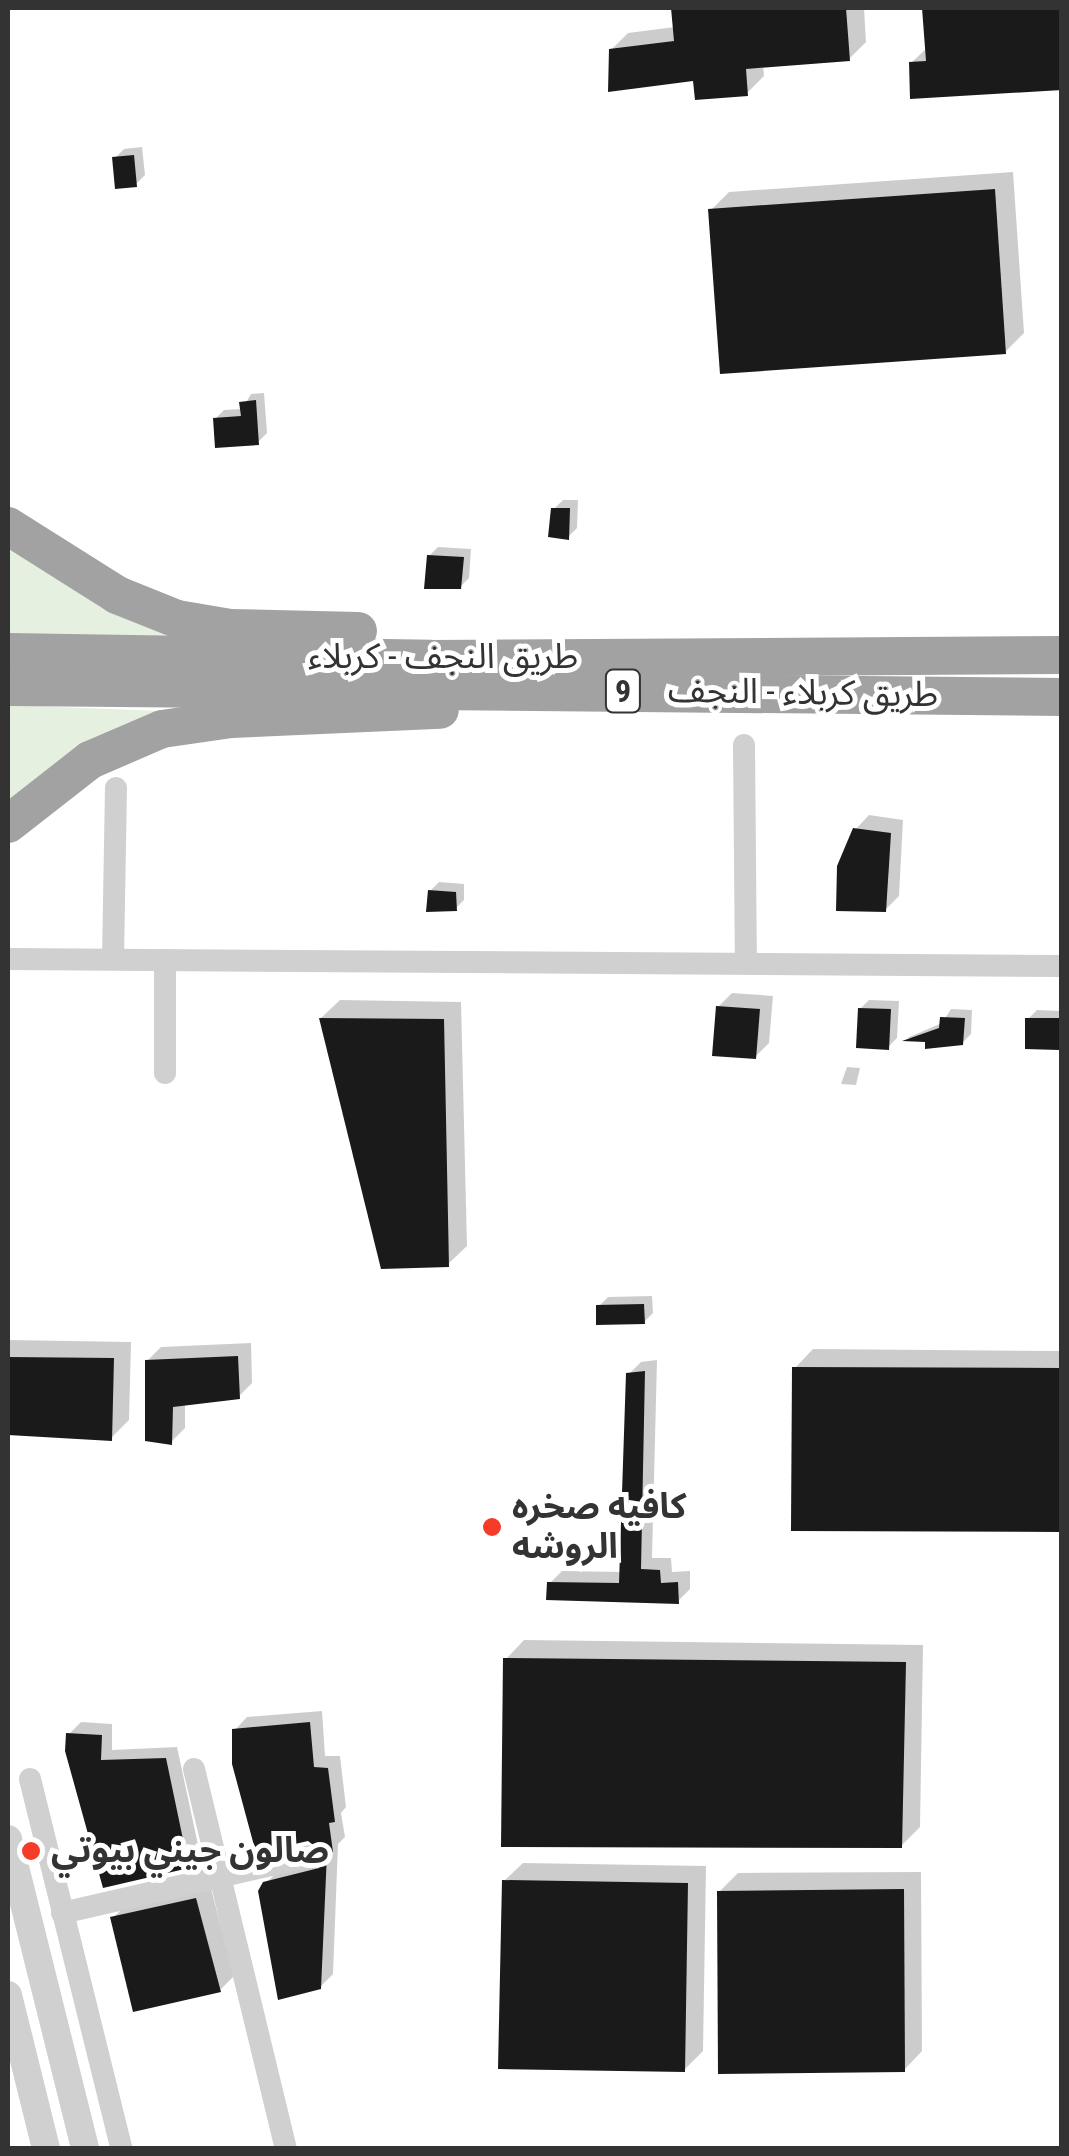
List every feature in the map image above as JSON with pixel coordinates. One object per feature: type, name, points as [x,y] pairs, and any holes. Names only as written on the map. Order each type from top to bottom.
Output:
[{"type":"highway","points":[[8,526],[117,596],[203,626],[500,637],[678,674]]},
{"type":"highway","name":"9","points":[[8,652],[185,671]]},
{"type":"highway","name":"طريق النجف - کربلاء","points":[[185,671],[678,674],[1062,655]]},
{"type":"highway","name":"9","points":[[8,686],[185,671]]},
{"type":"highway","points":[[8,824],[110,748],[182,725],[678,674]]},
{"type":"highway","name":"طريق کربلاء - النجف","points":[[678,674],[1062,697]]},
{"type":"street","points":[[744,744],[746,963]]},
{"type":"street","points":[[113,959],[116,788]]},
{"type":"street","points":[[8,959],[1062,966]]},
{"type":"street","points":[[165,960],[165,1073]]},
{"type":"street","points":[[194,1769],[286,2148]]},
{"type":"street","points":[[30,1779],[121,2148]]},
{"type":"street","points":[[8,1847],[86,2148]]},
{"type":"street","points":[[62,1913],[310,1856]]},
{"type":"street","points":[[8,1994],[46,2148]]},
{"type":"green space","points":[[8,546],[100,607],[184,638],[8,639]]},
{"type":"green space","points":[[8,705],[186,712],[8,815]]},
{"type":"building","points":[[671,8],[846,8],[850,61],[746,69],[748,96],[695,100],[693,81],[608,92],[609,49],[674,41]]},
{"type":"building","points":[[922,8],[1062,8],[1062,90],[910,99],[909,62],[926,61]]},
{"type":"building","points":[[134,155],[137,187],[115,189],[112,157]]},
{"type":"building","points":[[995,189],[1006,354],[720,374],[708,209]]},
{"type":"building","points":[[256,400],[259,445],[215,448],[213,418],[241,416],[239,402]]},
{"type":"building","points":[[551,508],[570,508],[569,540],[548,537]]},
{"type":"building","points":[[427,555],[464,557],[461,589],[424,589]]},
{"type":"building","points":[[853,828],[891,833],[886,912],[836,911],[837,866]]},
{"type":"building","points":[[428,890],[456,892],[457,911],[426,912]]},
{"type":"building","points":[[716,1006],[760,1009],[756,1059],[712,1056]]},
{"type":"building","points":[[858,1008],[891,1009],[889,1050],[856,1048]]},
{"type":"building","points":[[940,1017],[965,1018],[963,1045],[925,1049],[925,1042],[902,1041],[939,1028]]},
{"type":"building","points":[[319,1018],[444,1019],[449,1267],[381,1269]]},
{"type":"building","points":[[1025,1018],[1059,1018],[1059,1050],[1025,1049]]},
{"type":"building","points":[[644,1304],[645,1324],[596,1325],[596,1305]]},
{"type":"building","points":[[238,1356],[240,1399],[173,1407],[172,1445],[145,1441],[145,1360]]},
{"type":"building","points":[[8,1357],[114,1358],[112,1441],[8,1435]]},
{"type":"building","points":[[792,1367],[1062,1368],[1062,1532],[791,1531]]},
{"type":"building","points":[[645,1371],[641,1569],[660,1570],[661,1583],[678,1582],[679,1604],[546,1600],[547,1582],[619,1583],[626,1373]]},
{"type":"building","points":[[503,1658],[906,1662],[902,1848],[501,1847]]},
{"type":"building","points":[[310,1722],[314,1767],[328,1768],[335,1822],[329,1823],[333,1852],[327,1853],[321,1989],[278,2000],[258,1891],[263,1882],[319,1868],[325,1854],[308,1841],[256,1853],[232,1764],[232,1729]]},
{"type":"building","points":[[66,1733],[102,1735],[101,1760],[166,1758],[189,1868],[103,1888],[65,1751]]},
{"type":"building","points":[[502,1880],[688,1883],[685,2072],[498,2069]]},
{"type":"building","points":[[904,1889],[905,2072],[718,2074],[717,1891]]},
{"type":"building","points":[[196,1898],[221,1992],[133,2012],[110,1917]]},
{"type":"place","name":"كافيه صخره الروشه","points":[[492,1527]]},
{"type":"place","name":"صالون جيني بيوتي","points":[[31,1851]]}]
